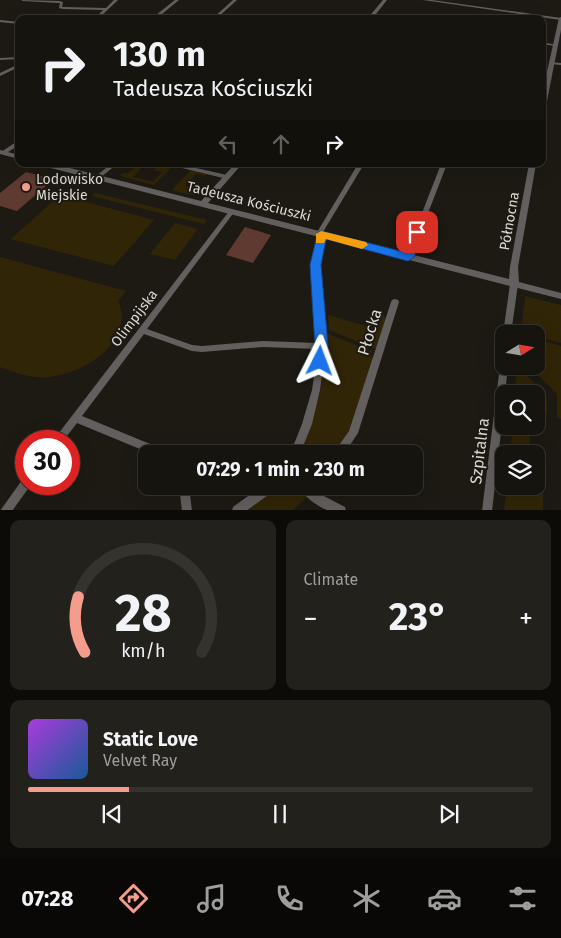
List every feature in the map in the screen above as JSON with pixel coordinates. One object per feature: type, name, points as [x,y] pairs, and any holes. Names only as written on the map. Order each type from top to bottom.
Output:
[{"type":"street","points":[[23,0],[62,3],[60,7],[63,8],[106,9]]},
{"type":"street","points":[[100,15],[116,0]]},
{"type":"street","points":[[158,15],[177,0]]},
{"type":"street","points":[[218,15],[235,0]]},
{"type":"street","points":[[373,15],[385,0]]},
{"type":"street","points":[[425,0],[538,15]]},
{"type":"street","points":[[546,16],[561,18],[546,91]]},
{"type":"street","points":[[0,21],[15,23]]},
{"type":"street","points":[[0,59],[15,58]]},
{"type":"street","points":[[551,63],[561,64]]},
{"type":"street","points":[[0,74],[15,67]]},
{"type":"street","points":[[546,70],[550,71]]},
{"type":"street","points":[[2,152],[15,144]]},
{"type":"street","points":[[2,152],[15,156]]},
{"type":"street","name":"Tadeusza Kościuszki","points":[[58,167],[561,296]]},
{"type":"street","points":[[98,177],[110,167]]},
{"type":"street","points":[[184,167],[227,177]]},
{"type":"street","points":[[203,204],[236,167]]},
{"type":"street","points":[[299,445],[307,424],[316,390],[322,346],[315,265],[320,234],[359,167]]},
{"type":"street","points":[[408,257],[443,167]]},
{"type":"street","name":"Północna","points":[[514,284],[514,267],[532,167]]},
{"type":"street","name":"Olimpijska","points":[[67,430],[232,211]]},
{"type":"street","points":[[508,325],[514,284]]},
{"type":"street","name":"Płocka","points":[[344,445],[353,433],[395,302]]},
{"type":"street","points":[[142,330],[202,350],[263,344],[322,346]]},
{"type":"street","name":"Szpitalna","points":[[487,510],[503,375]]},
{"type":"street","points":[[76,418],[142,445]]},
{"type":"street","points":[[5,510],[17,495]]},
{"type":"street","points":[[185,495],[187,510]]},
{"type":"street","points":[[237,510],[258,495]]},
{"type":"street","points":[[311,495],[341,510]]},
{"type":"shaded area","points":[[132,167],[141,168],[133,177],[153,182],[162,172],[153,170],[158,167],[172,167],[154,185],[120,176],[135,168]]},
{"type":"shaded area","points":[[178,167],[180,167],[207,174],[205,176],[196,174],[185,186],[200,190],[206,184],[211,186],[202,193],[197,194],[172,190],[191,170]]},
{"type":"shaded area","points":[[95,193],[207,220],[204,224],[92,196]]},
{"type":"shaded area","points":[[60,195],[154,220],[114,266],[11,239]]},
{"type":"shaded area","points":[[175,223],[198,229],[175,260],[150,254]]},
{"type":"shaded area","points":[[0,257],[126,291],[118,301],[122,316],[120,329],[115,340],[97,358],[74,371],[62,375],[37,377],[0,367]]},
{"type":"shaded area","points":[[525,296],[561,305],[561,343],[545,339],[545,325],[522,325]]},
{"type":"shaded area","points":[[380,311],[386,319],[376,349],[329,330],[328,315],[373,328]]},
{"type":"shaded area","points":[[325,333],[372,351],[371,357],[374,358],[358,409],[341,444],[305,445],[321,388],[325,358]]},
{"type":"shaded area","points":[[545,342],[561,346],[561,419],[557,418],[557,394],[538,375],[545,375]]},
{"type":"shaded area","points":[[516,375],[526,375],[537,385],[516,385]]},
{"type":"shaded area","points":[[545,393],[547,400],[547,414],[545,413]]},
{"type":"shaded area","points":[[512,435],[530,435],[529,445],[511,445]]},
{"type":"shaded area","points":[[266,495],[305,495],[307,497],[293,510],[247,510]]},
{"type":"shaded area","points":[[506,495],[543,495],[543,510],[504,510]]},
{"type":"building","name":"Lodowisko Miejskie","points":[[26,172],[54,179],[17,211],[0,206],[0,193]]},
{"type":"building","points":[[245,227],[271,235],[253,263],[226,255]]},
{"type":"slow traffic","points":[[320,241],[321,234],[362,245]]},
{"type":"place","name":"Lodowisko Miejskie","points":[[26,187]]},
{"type":"route","points":[[320,361],[322,346],[315,265],[321,234],[408,257],[417,232]]}]
